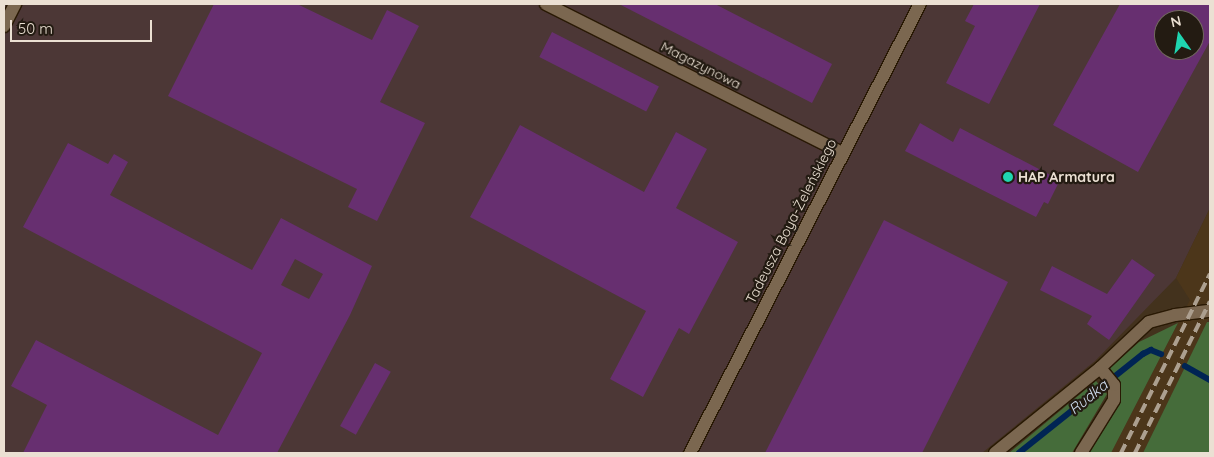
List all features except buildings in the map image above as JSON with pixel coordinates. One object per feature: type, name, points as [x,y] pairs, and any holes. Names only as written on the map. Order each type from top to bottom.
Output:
[{"type":"street","points":[[4,26],[15,4]]},
{"type":"street","name":"Magazynowa","points":[[546,4],[842,153]]},
{"type":"street","name":"Tadeusza Boya-Żeleńskiego","points":[[690,453],[920,4]]},
{"type":"street","points":[[995,453],[1101,370],[1149,322],[1174,315],[1210,312]]},
{"type":"street","points":[[1081,453],[1109,411],[1114,400],[1114,385],[1101,370]]},
{"type":"shaded area","points":[[4,4],[1210,4],[1210,208],[1176,278],[1095,361],[982,453],[4,453]]},
{"type":"shaded area","points":[[1210,208],[1210,316],[1143,453],[1111,453],[1190,300],[1176,278]]},
{"type":"green space","points":[[1207,322],[1210,322],[1210,453],[1143,453]]},
{"type":"green space","points":[[1178,323],[1111,453],[1089,453],[1119,402],[1119,381],[1110,368],[1139,342]]},
{"type":"green space","points":[[1096,381],[1107,394],[1072,453],[1009,453]]},
{"type":"waterway","name":"Rudka","points":[[1019,453],[1143,354],[1151,350],[1161,354]]},
{"type":"waterway","name":"Rudka","points":[[1185,366],[1210,380]]},
{"type":"railway","points":[[1121,453],[1210,274]]},
{"type":"railway","points":[[1135,453],[1210,301]]},
{"type":"place","name":"HAP Armatura","points":[[1008,177]]}]
